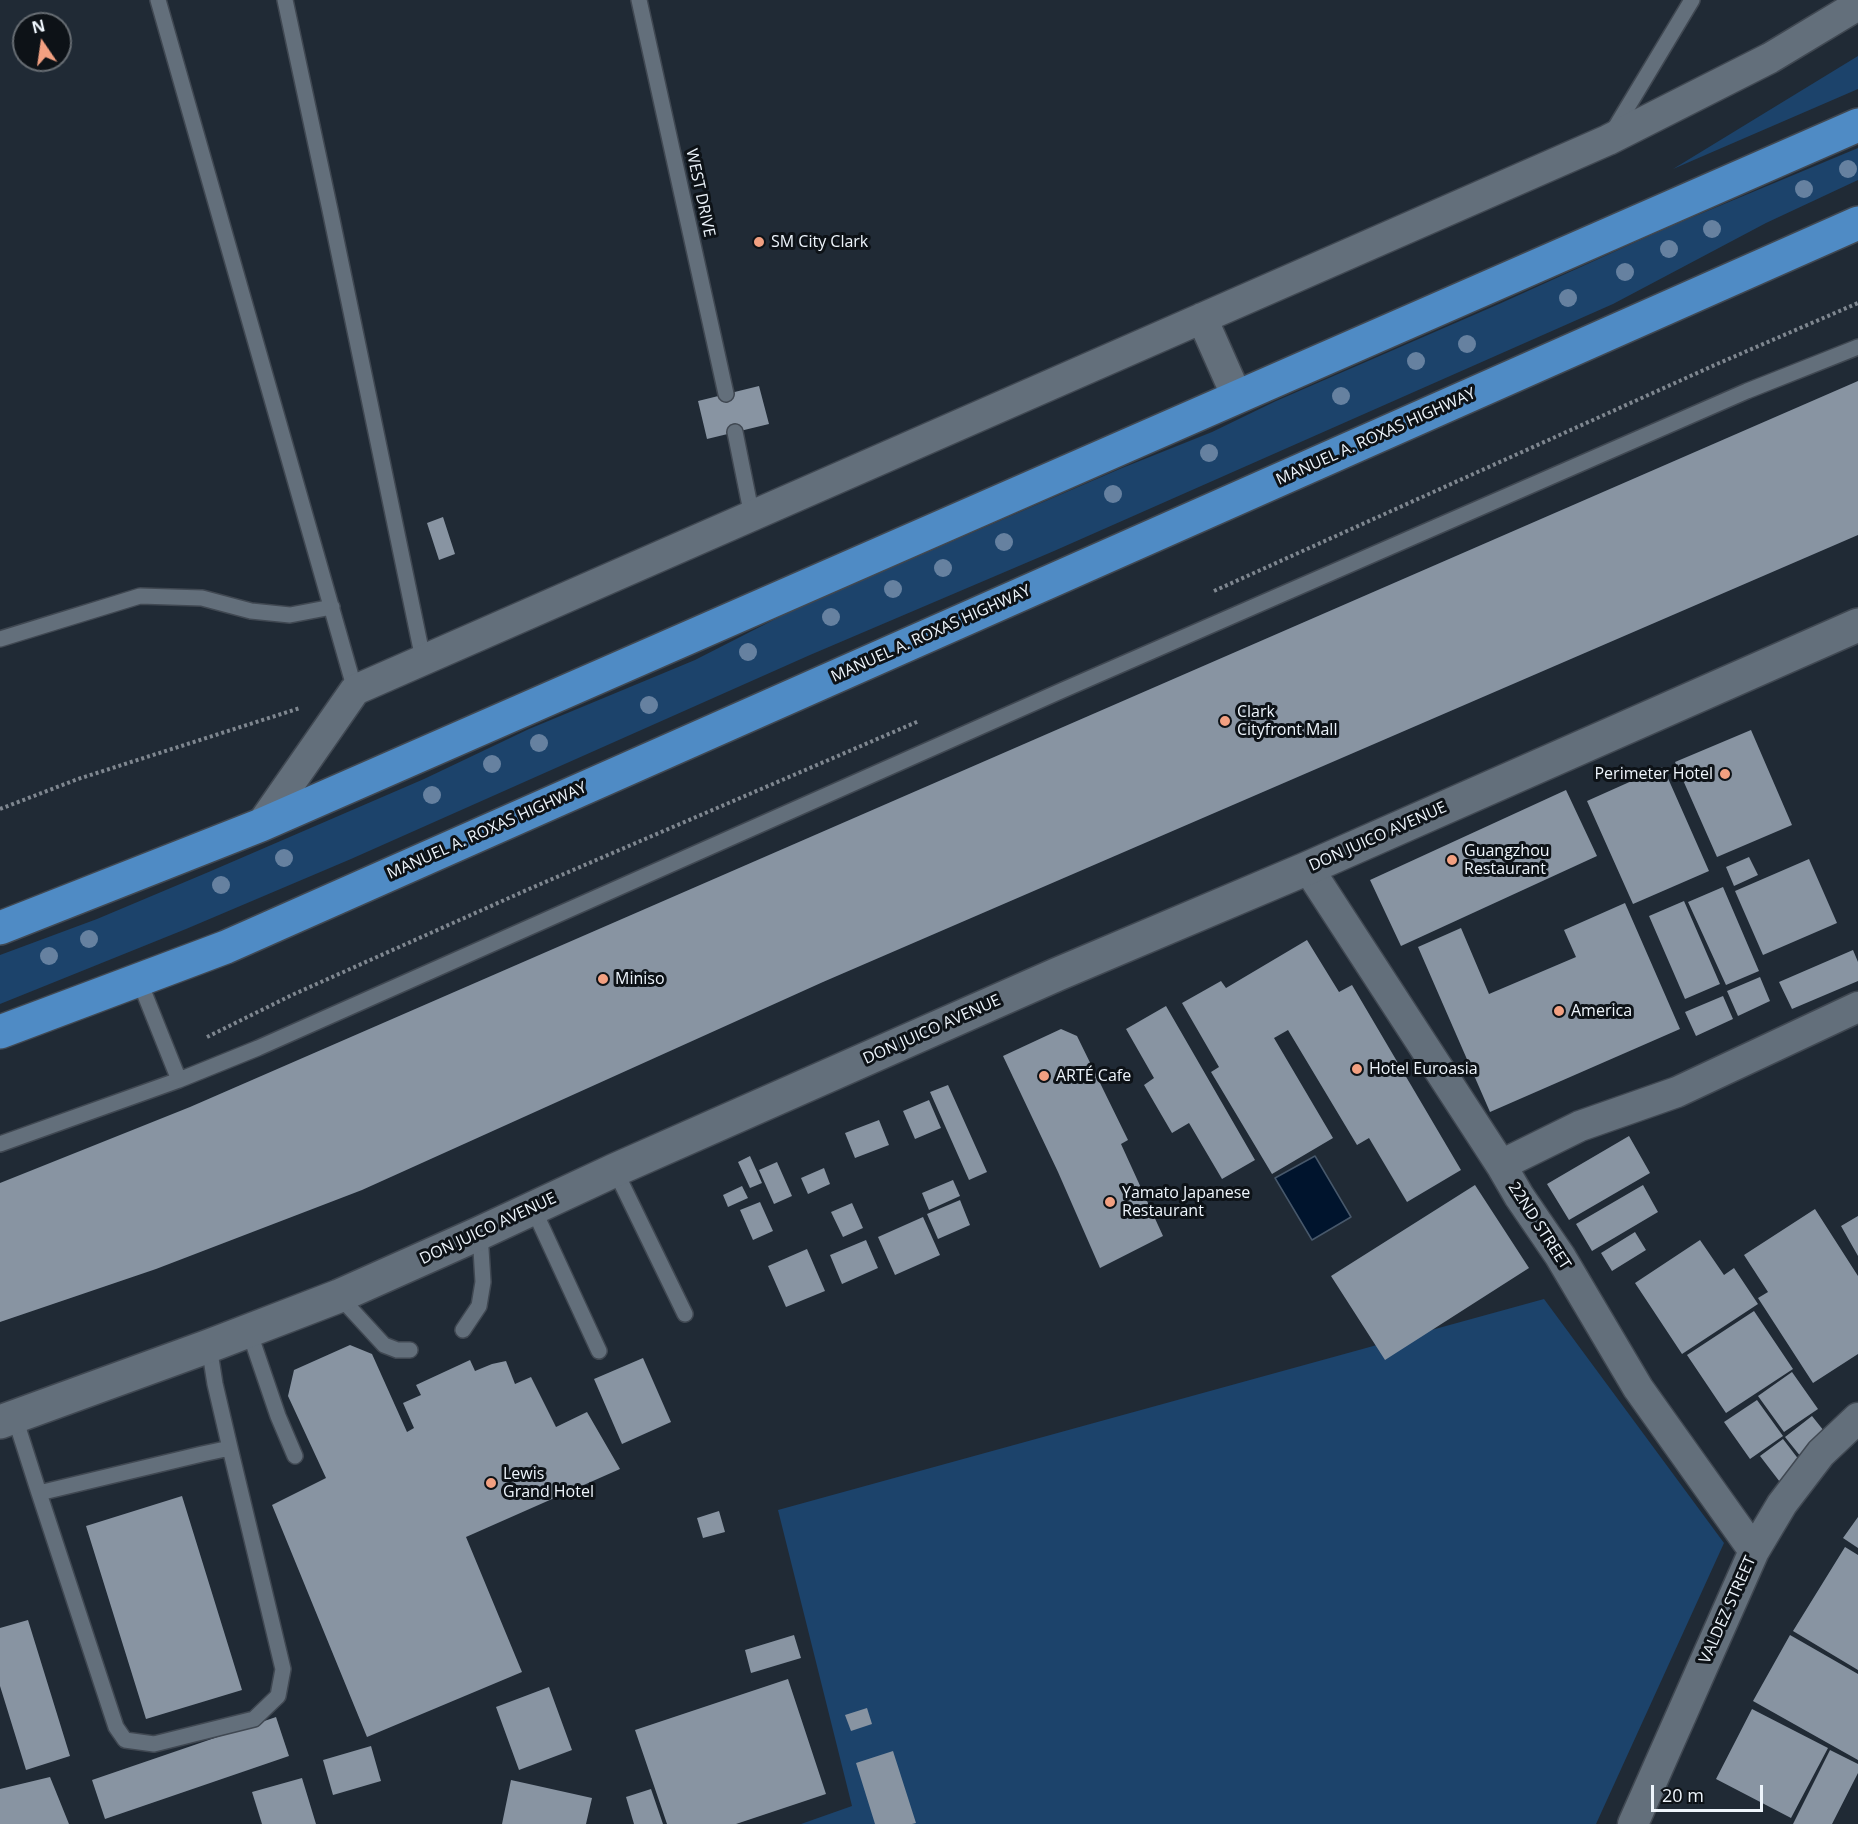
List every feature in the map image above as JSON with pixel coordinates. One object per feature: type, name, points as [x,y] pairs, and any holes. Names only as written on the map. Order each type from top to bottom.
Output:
[{"type":"main road","points":[[0,928],[261,825],[1858,125]]},
{"type":"main road","points":[[1761,266],[1786,236],[1858,203]]},
{"type":"main road","name":"MANUEL A. ROXAS HIGHWAY","points":[[0,1032],[237,942],[1858,223]]},
{"type":"main road","name":"DON JUICO AVENUE","points":[[8,1420],[339,1296],[615,1170],[1058,974],[1308,868],[1858,625]]},
{"type":"street","points":[[261,825],[355,690],[1608,140],[1770,58],[1858,5]]},
{"type":"street","points":[[1202,318],[1237,397]]},
{"type":"street","points":[[1308,868],[1501,1165]]},
{"type":"street","name":"22ND STREET","points":[[1754,1551],[1638,1388],[1560,1256],[1501,1165],[1580,1126],[1677,1092],[1858,1007]]},
{"type":"street","name":"VALDEZ STREET","points":[[1633,1824],[1754,1551],[1782,1504],[1821,1453],[1858,1418]]},
{"type":"lane","points":[[158,0],[355,690]]},
{"type":"lane","points":[[285,0],[423,659]]},
{"type":"lane","name":"WEST DRIVE","points":[[639,0],[726,393]]},
{"type":"lane","points":[[1608,140],[1692,0]]},
{"type":"lane","points":[[0,1143],[179,1080],[349,1009],[1063,690],[1714,405],[1858,347]]},
{"type":"lane","points":[[735,432],[752,516]]},
{"type":"lane","points":[[0,639],[140,596],[202,598],[251,611],[290,615],[332,607]]},
{"type":"lane","points":[[139,980],[179,1080]]},
{"type":"lane","points":[[615,1170],[685,1314]]},
{"type":"lane","points":[[533,1208],[599,1351]]},
{"type":"lane","points":[[463,1330],[479,1306],[483,1282],[480,1233]]},
{"type":"lane","points":[[339,1296],[384,1345],[397,1350],[410,1350]]},
{"type":"lane","points":[[249,1331],[278,1416],[296,1456]]},
{"type":"lane","points":[[8,1420],[39,1493],[116,1727],[125,1740],[154,1744],[254,1719],[278,1696],[283,1669],[214,1384],[209,1346]]},
{"type":"lane","points":[[39,1493],[230,1448]]},
{"type":"path","points":[[1214,591],[1717,364],[1858,303]]},
{"type":"path","points":[[0,809],[78,779],[302,707]]},
{"type":"path","points":[[169,1055],[292,995],[927,718]]},
{"type":"shaded area","points":[[1858,56],[1858,89],[1673,169]]},
{"type":"shaded area","points":[[1858,148],[1858,180],[1766,223],[1613,304],[1054,551],[810,655],[351,859],[0,1004],[0,955],[97,919],[424,779],[529,729],[695,660],[791,611],[1122,468],[1212,432],[1276,401],[1669,227]]},
{"type":"shaded area","points":[[1315,1156],[1351,1217],[1312,1240],[1275,1178]]},
{"type":"shaded area","points":[[1544,1299],[1724,1543],[1596,1824],[801,1824],[852,1806],[778,1510]]},
{"type":"building","points":[[1858,381],[1858,535],[823,982],[362,1190],[156,1269],[0,1322],[0,1183],[190,1107]]},
{"type":"building","points":[[759,386],[769,424],[707,439],[698,401]]},
{"type":"building","points":[[443,517],[455,554],[439,560],[427,523]]},
{"type":"building","points":[[1751,730],[1792,825],[1717,857],[1675,762]]},
{"type":"building","points":[[1663,767],[1709,871],[1633,904],[1587,801]]},
{"type":"building","points":[[1566,790],[1597,856],[1401,946],[1370,880]]},
{"type":"building","points":[[1749,857],[1758,875],[1734,886],[1726,867]]},
{"type":"building","points":[[1809,859],[1837,923],[1763,955],[1735,891]]},
{"type":"building","points":[[1723,887],[1759,971],[1726,985],[1688,902]]},
{"type":"building","points":[[1684,901],[1720,984],[1685,999],[1649,916]]},
{"type":"building","name":"America","points":[[1625,903],[1680,1029],[1490,1112],[1418,947],[1461,928],[1489,994],[1576,957],[1564,930]]},
{"type":"building","name":"Hotel Euroasia","points":[[1307,940],[1339,992],[1352,985],[1461,1170],[1407,1202],[1369,1138],[1357,1145],[1288,1030],[1274,1038],[1333,1138],[1272,1174],[1211,1072],[1219,1067],[1182,1003],[1221,981],[1226,988]]},
{"type":"building","points":[[1853,950],[1858,962],[1858,981],[1792,1009],[1779,982]]},
{"type":"building","points":[[1760,977],[1770,1001],[1738,1016],[1727,991]]},
{"type":"building","points":[[1723,996],[1733,1019],[1696,1036],[1685,1012]]},
{"type":"building","points":[[1166,1006],[1255,1160],[1222,1179],[1189,1123],[1172,1133],[1144,1085],[1154,1078],[1126,1029]]},
{"type":"building","points":[[1061,1029],[1077,1036],[1128,1140],[1121,1144],[1163,1236],[1100,1268],[1003,1056]]},
{"type":"building","points":[[948,1085],[987,1172],[969,1180],[930,1092]]},
{"type":"building","points":[[929,1100],[941,1128],[915,1139],[903,1111]]},
{"type":"building","points":[[879,1120],[889,1145],[855,1158],[845,1133]]},
{"type":"building","points":[[1629,1136],[1650,1173],[1569,1220],[1547,1184]]},
{"type":"building","points":[[750,1156],[762,1183],[750,1188],[738,1162]]},
{"type":"building","points":[[777,1162],[792,1196],[774,1204],[759,1170]]},
{"type":"building","points":[[824,1168],[830,1184],[808,1194],[801,1178]]},
{"type":"building","points":[[953,1180],[960,1196],[929,1210],[922,1193]]},
{"type":"building","points":[[1475,1185],[1529,1268],[1385,1360],[1331,1276]]},
{"type":"building","points":[[1643,1185],[1658,1212],[1592,1251],[1576,1224]]},
{"type":"building","points":[[742,1186],[748,1198],[728,1207],[723,1195]]},
{"type":"building","points":[[960,1200],[970,1225],[938,1239],[927,1214]]},
{"type":"building","points":[[760,1202],[773,1231],[753,1240],[740,1210]]},
{"type":"building","points":[[852,1203],[863,1228],[843,1237],[831,1212]]},
{"type":"building","points":[[1815,1209],[1858,1276],[1858,1354],[1813,1383],[1758,1298],[1768,1292],[1744,1255]]},
{"type":"building","points":[[1858,1216],[1858,1256],[1841,1226]]},
{"type":"building","points":[[923,1217],[940,1255],[895,1275],[878,1237]]},
{"type":"building","points":[[1635,1232],[1646,1250],[1612,1271],[1601,1253]]},
{"type":"building","points":[[866,1240],[878,1268],[842,1284],[830,1255]]},
{"type":"building","points":[[1700,1240],[1724,1275],[1734,1268],[1758,1304],[1682,1354],[1635,1283]]},
{"type":"building","points":[[807,1249],[825,1291],[786,1307],[768,1266]]},
{"type":"building","points":[[1754,1311],[1793,1369],[1726,1413],[1687,1355]]},
{"type":"building","points":[[350,1345],[372,1354],[407,1432],[414,1428],[403,1403],[421,1395],[416,1385],[470,1360],[475,1371],[506,1361],[515,1384],[531,1377],[556,1427],[587,1412],[620,1469],[466,1537],[522,1672],[367,1737],[272,1505],[326,1478],[288,1396],[294,1370]]},
{"type":"building","points":[[643,1358],[671,1422],[622,1444],[594,1379]]},
{"type":"building","points":[[1792,1372],[1818,1409],[1784,1432],[1758,1396]]},
{"type":"building","points":[[1757,1400],[1783,1436],[1750,1459],[1724,1422]]},
{"type":"building","points":[[1812,1416],[1828,1436],[1801,1457],[1785,1437]]},
{"type":"building","points":[[1783,1439],[1806,1469],[1783,1486],[1760,1456]]},
{"type":"building","points":[[182,1496],[242,1690],[146,1719],[86,1526]]},
{"type":"building","points":[[719,1511],[725,1532],[703,1538],[697,1518]]},
{"type":"building","points":[[1858,1517],[1858,1548],[1843,1538]]},
{"type":"building","points":[[1845,1547],[1858,1555],[1858,1670],[1793,1631]]},
{"type":"building","points":[[28,1620],[70,1756],[26,1770],[0,1686],[0,1628]]},
{"type":"building","points":[[794,1635],[801,1658],[751,1673],[745,1650]]},
{"type":"building","points":[[1790,1635],[1858,1674],[1858,1760],[1753,1701]]},
{"type":"building","points":[[788,1679],[826,1794],[736,1824],[667,1824],[635,1730]]},
{"type":"building","points":[[549,1687],[572,1750],[519,1770],[496,1707]]},
{"type":"building","points":[[867,1708],[872,1724],[851,1731],[845,1715]]},
{"type":"building","points":[[1752,1709],[1828,1748],[1791,1818],[1716,1779]]},
{"type":"building","points":[[276,1717],[289,1756],[105,1819],[92,1780]]},
{"type":"building","points":[[371,1746],[381,1781],[333,1795],[323,1760]]},
{"type":"building","points":[[1830,1750],[1858,1764],[1858,1773],[1832,1824],[1793,1824]]},
{"type":"building","points":[[893,1751],[916,1823],[875,1824],[856,1763]]},
{"type":"building","points":[[50,1777],[69,1824],[0,1824],[0,1789]]},
{"type":"building","points":[[302,1778],[316,1824],[262,1824],[252,1792]]},
{"type":"building","points":[[511,1780],[592,1798],[586,1824],[502,1824]]},
{"type":"building","points":[[651,1789],[663,1824],[634,1824],[626,1797]]},
{"type":"place","name":"SM City Clark","points":[[759,242]]},
{"type":"place","name":"Clark Cityfront Mall","points":[[1225,721]]},
{"type":"place","name":"Perimeter Hotel","points":[[1725,774]]},
{"type":"place","name":"Guangzhou Restaurant","points":[[1452,860]]},
{"type":"place","name":"Miniso","points":[[603,979]]},
{"type":"place","name":"America","points":[[1559,1011]]},
{"type":"place","name":"Hotel Euroasia","points":[[1357,1069]]},
{"type":"place","name":"ARTÉ Cafe","points":[[1044,1076]]},
{"type":"place","name":"Yamato Japanese Restaurant","points":[[1110,1202]]},
{"type":"place","name":"Lewis Grand Hotel","points":[[491,1483]]}]
